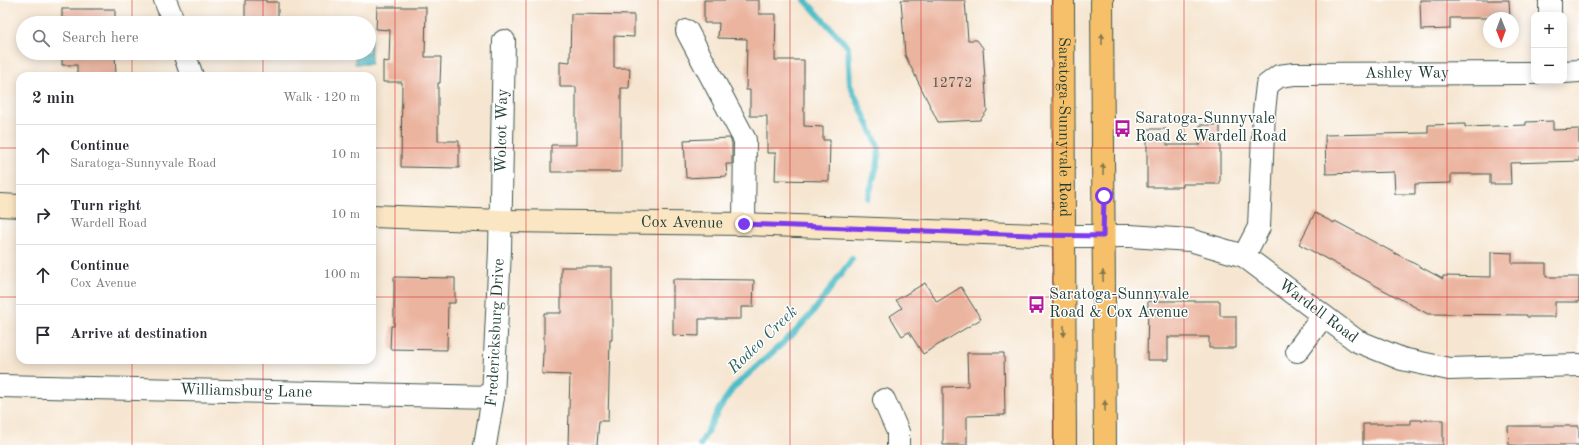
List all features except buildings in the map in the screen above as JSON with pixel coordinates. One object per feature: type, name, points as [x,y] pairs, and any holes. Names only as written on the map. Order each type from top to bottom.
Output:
[{"type":"main road","name":"Saratoga-Sunnyvale Road","points":[[1063,0],[1065,445]]},
{"type":"main road","points":[[1102,0],[1105,445]]},
{"type":"main road","points":[[0,205],[16,206]]},
{"type":"main road","name":"Cox Avenue","points":[[376,216],[501,220],[744,224],[1063,236]]},
{"type":"street","points":[[165,0],[171,16]]},
{"type":"street","points":[[1550,0],[1550,12]]},
{"type":"street","points":[[687,31],[745,140],[744,224]]},
{"type":"street","name":"Wolcot Way","points":[[501,220],[504,41]]},
{"type":"street","points":[[186,60],[191,72]]},
{"type":"street","points":[[1567,72],[1579,72]]},
{"type":"street","name":"Ashley Way","points":[[1244,256],[1259,227],[1264,111],[1267,85],[1279,76],[1294,74],[1531,73]]},
{"type":"street","name":"Fredericksburg Drive","points":[[484,445],[493,397],[501,220]]},
{"type":"street","name":"Wardell Road","points":[[1063,236],[1103,236],[1190,240],[1244,256],[1357,341],[1402,359],[1450,369],[1579,365]]},
{"type":"street","points":[[1297,351],[1323,316]]},
{"type":"street","name":"Williamsburg Lane","points":[[0,386],[493,397]]},
{"type":"street","points":[[884,400],[898,432],[898,445]]},
{"type":"water","points":[[355,60],[371,60],[371,64],[355,64]]},
{"type":"waterway","name":"Rodeo Creek","points":[[805,0],[848,47],[850,85],[879,148],[878,162],[868,198]]},
{"type":"waterway","name":"Rodeo Creek","points":[[700,445],[719,409],[734,387],[795,332],[814,311],[852,259]]},
{"type":"place","name":"Saratoga-Sunnyvale Road & Wardell Road","points":[[1122,128]]},
{"type":"place","name":"Saratoga-Sunnyvale Road & Cox Avenue","points":[[1036,304]]},
{"type":"route","points":[[744,224],[1031,235],[1103,236],[1104,196]]}]
